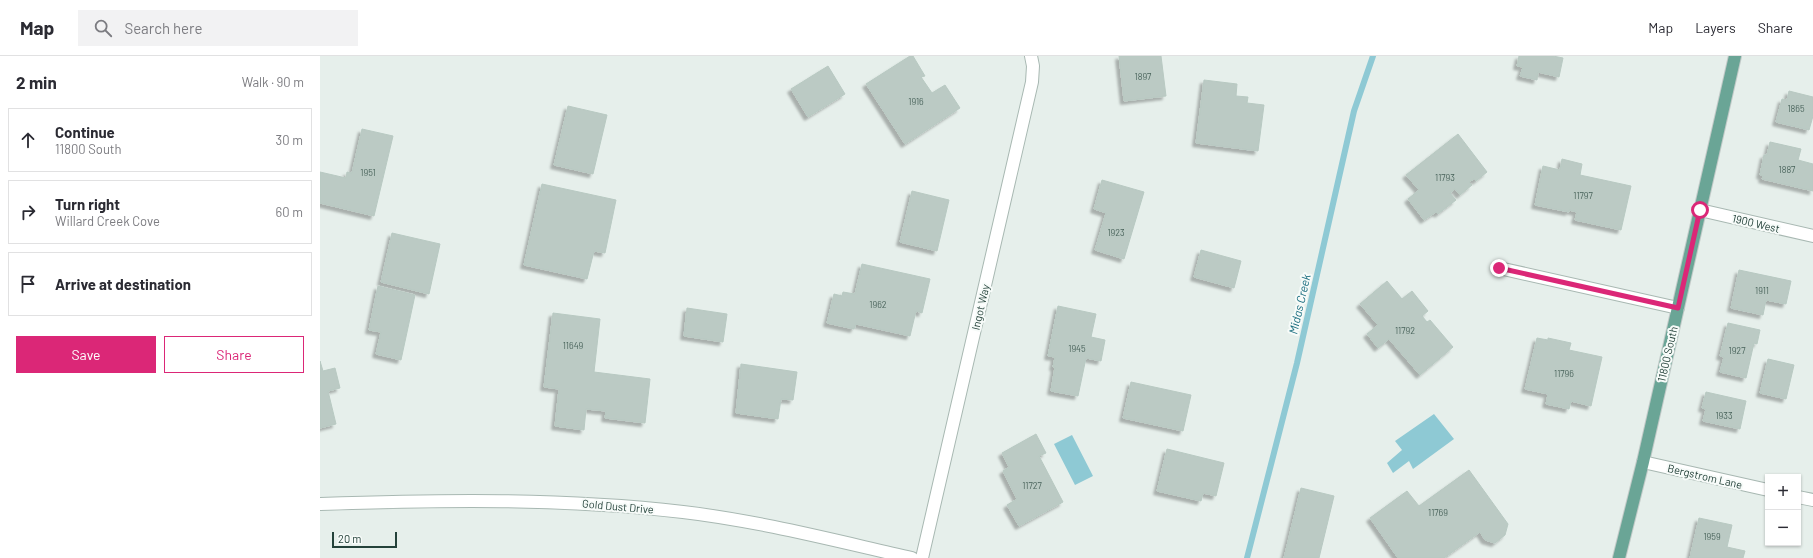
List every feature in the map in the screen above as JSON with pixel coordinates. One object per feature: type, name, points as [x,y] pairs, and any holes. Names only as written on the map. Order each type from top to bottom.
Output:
[{"type":"main road","name":"11800 South","points":[[1619,558],[1643,462],[1735,56]]},
{"type":"street","name":"Ingot Way","points":[[922,558],[1032,82],[1033,66],[1031,56]]},
{"type":"street","name":"1900 West","points":[[1700,210],[1813,236]]},
{"type":"street","points":[[1499,268],[1678,308]]},
{"type":"street","name":"Bergstrom Lane","points":[[1643,462],[1765,489]]},
{"type":"street","points":[[1801,498],[1813,500]]},
{"type":"street","name":"Gold Dust Drive","points":[[320,504],[494,500],[595,504],[684,512],[779,528],[912,558]]},
{"type":"water","points":[[1434,414],[1454,439],[1413,469],[1409,461],[1393,473],[1387,463],[1402,450],[1395,441]]},
{"type":"water","points":[[1072,435],[1093,476],[1075,485],[1054,444]]},
{"type":"building","points":[[910,56],[913,56],[925,76],[921,77],[932,93],[945,85],[960,108],[905,144],[866,84]]},
{"type":"building","points":[[1119,56],[1161,56],[1166,96],[1124,101]]},
{"type":"building","points":[[1519,56],[1553,56],[1563,58],[1559,77],[1538,72],[1537,80],[1520,76],[1523,67],[1517,66]]},
{"type":"building","points":[[828,66],[845,94],[808,117],[791,89]]},
{"type":"building","points":[[1204,80],[1237,84],[1236,96],[1248,97],[1247,103],[1264,105],[1258,151],[1196,143]]},
{"type":"building","points":[[1789,91],[1813,97],[1813,116],[1809,130],[1776,122],[1782,99],[1787,100]]},
{"type":"building","points":[[568,106],[607,115],[593,174],[554,165]]},
{"type":"building","points":[[362,129],[393,136],[374,216],[320,203],[320,172],[346,178],[347,172],[352,173]]},
{"type":"building","points":[[1458,134],[1487,172],[1476,181],[1474,179],[1469,182],[1472,185],[1460,195],[1455,189],[1450,193],[1456,200],[1438,214],[1436,212],[1424,220],[1408,199],[1419,190],[1406,175]]},
{"type":"building","points":[[1770,142],[1801,149],[1798,160],[1813,164],[1813,191],[1762,179],[1763,176],[1760,175],[1764,155],[1767,155]]},
{"type":"building","points":[[1562,159],[1582,164],[1580,175],[1631,186],[1621,230],[1575,220],[1577,212],[1569,210],[1569,212],[1535,205],[1543,166],[1560,170]]},
{"type":"building","points":[[1102,180],[1144,192],[1124,259],[1095,250],[1106,213],[1094,209]]},
{"type":"building","points":[[542,184],[616,200],[605,253],[594,251],[587,279],[524,265]]},
{"type":"building","points":[[912,191],[949,200],[937,251],[900,242]]},
{"type":"building","points":[[392,233],[440,244],[429,294],[381,282]]},
{"type":"building","points":[[1201,250],[1241,261],[1234,288],[1194,277]]},
{"type":"building","points":[[862,264],[930,279],[922,313],[916,311],[910,336],[856,324],[854,329],[827,323],[834,294],[842,296],[843,292],[855,294]]},
{"type":"building","points":[[1739,270],[1791,281],[1786,304],[1766,300],[1763,315],[1731,308]]},
{"type":"building","points":[[1387,281],[1402,299],[1412,291],[1428,311],[1422,316],[1427,322],[1430,320],[1453,347],[1420,375],[1389,339],[1378,348],[1367,334],[1378,325],[1360,304]]},
{"type":"building","points":[[378,286],[415,295],[401,360],[376,354],[381,332],[369,330]]},
{"type":"building","points":[[1058,306],[1096,314],[1091,337],[1105,340],[1101,361],[1086,358],[1078,396],[1051,391],[1055,357],[1048,356]]},
{"type":"building","points":[[687,308],[727,314],[723,342],[684,336]]},
{"type":"building","points":[[553,313],[600,319],[594,372],[650,379],[645,423],[605,418],[606,411],[586,409],[584,430],[555,426],[559,389],[544,387]]},
{"type":"building","points":[[1728,323],[1760,330],[1757,344],[1754,343],[1746,378],[1720,372],[1724,357],[1720,356]]},
{"type":"building","points":[[1537,338],[1548,340],[1548,338],[1571,343],[1569,350],[1602,357],[1591,406],[1571,401],[1569,409],[1546,404],[1548,394],[1525,389]]},
{"type":"building","points":[[1768,359],[1794,365],[1786,399],[1760,393]]},
{"type":"building","points":[[320,361],[323,371],[335,368],[340,388],[328,391],[336,424],[320,428]]},
{"type":"building","points":[[741,364],[797,372],[793,400],[781,399],[778,419],[736,413]]},
{"type":"building","points":[[1131,382],[1191,395],[1183,431],[1123,418]]},
{"type":"building","points":[[1706,392],[1746,401],[1740,429],[1703,421],[1706,409],[1702,408]]},
{"type":"building","points":[[1036,434],[1046,453],[1039,456],[1063,502],[1019,526],[1007,505],[1017,499],[1003,471],[1009,467],[1002,453]]},
{"type":"building","points":[[1167,449],[1224,463],[1216,496],[1203,493],[1201,501],[1157,491]]},
{"type":"building","points":[[1469,470],[1508,524],[1505,535],[1495,543],[1485,540],[1480,532],[1444,558],[1398,558],[1370,518],[1407,491],[1419,506]]},
{"type":"building","points":[[1301,488],[1334,496],[1319,558],[1284,558]]},
{"type":"building","points":[[1699,518],[1732,525],[1727,547],[1745,551],[1743,558],[1690,558]]},
{"type":"waterway","name":"Midas Creek","points":[[1247,558],[1297,363],[1354,111],[1373,56]]},
{"type":"route","points":[[1499,268],[1678,308],[1700,210]]}]
